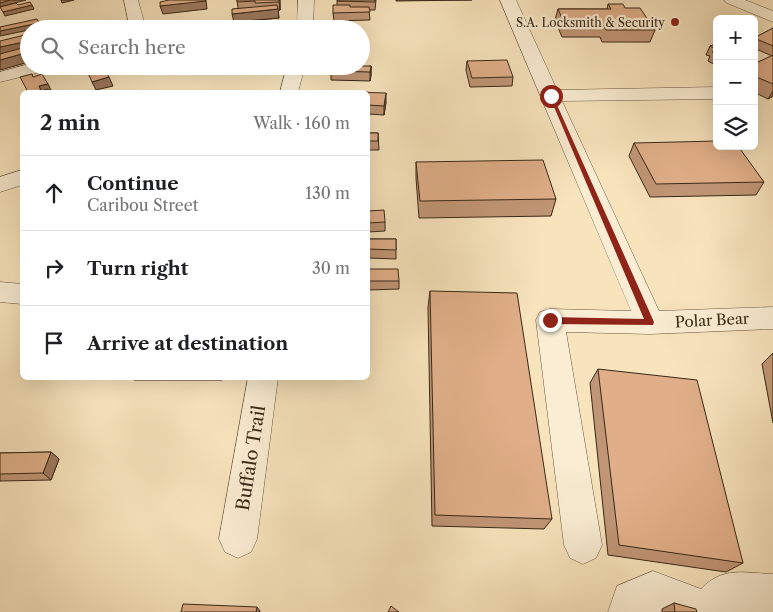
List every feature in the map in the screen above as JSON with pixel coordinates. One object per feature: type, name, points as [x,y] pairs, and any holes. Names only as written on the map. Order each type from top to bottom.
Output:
[{"type":"street","points":[[131,0],[136,20]]},
{"type":"street","points":[[305,20],[306,0]]},
{"type":"street","points":[[508,0],[650,322]]},
{"type":"street","points":[[734,0],[773,17]]},
{"type":"street","points":[[0,78],[20,73]]},
{"type":"street","points":[[290,90],[294,75]]},
{"type":"street","points":[[551,96],[713,93]]},
{"type":"street","points":[[0,185],[20,178]]},
{"type":"street","name":"Polar Bear","points":[[584,545],[550,320],[650,322],[773,318]]},
{"type":"street","name":"Buffalo Trail","points":[[238,539],[263,380]]},
{"type":"street","points":[[628,612],[631,600],[653,590],[706,612],[725,592],[773,594]]},
{"type":"building","points":[[169,0],[206,1],[160,6],[160,2]]},
{"type":"building","points":[[237,0],[279,0],[279,2],[255,3],[255,1],[237,2]]},
{"type":"building","points":[[375,0],[375,2],[337,1]]},
{"type":"building","points":[[30,2],[32,5],[3,12],[0,7],[16,3],[18,5]]},
{"type":"building","points":[[608,4],[623,4],[625,8],[640,8],[655,30],[606,30],[603,25],[565,25],[558,9],[611,9]]},
{"type":"building","points":[[277,5],[278,9],[232,14],[232,9]]},
{"type":"building","points":[[333,5],[369,7],[370,12],[333,13]]},
{"type":"building","points":[[20,23],[20,27],[0,31],[0,27]]},
{"type":"building","points":[[773,28],[773,46],[758,40],[758,36]]},
{"type":"building","points":[[20,36],[20,43],[0,47],[0,41]]},
{"type":"building","points":[[20,48],[20,54],[0,60],[0,54]]},
{"type":"building","points":[[773,55],[773,84],[758,78],[758,62]]},
{"type":"building","points":[[507,60],[513,77],[472,78],[467,61]]},
{"type":"building","points":[[43,75],[48,84],[39,86],[41,90],[27,90],[20,77]]},
{"type":"building","points":[[89,75],[108,75],[109,77],[92,82]]},
{"type":"building","points":[[370,92],[386,93],[384,106],[370,105]]},
{"type":"building","points":[[370,133],[378,133],[378,141],[370,141]]},
{"type":"building","points":[[713,141],[713,150],[741,150],[764,182],[656,184],[634,143]]},
{"type":"building","points":[[543,160],[556,199],[420,201],[416,162]]},
{"type":"building","points":[[384,210],[385,222],[370,223],[370,211]]},
{"type":"building","points":[[370,239],[396,239],[396,250],[370,249]]},
{"type":"building","points":[[370,269],[398,269],[399,281],[370,281]]},
{"type":"building","points":[[430,291],[517,293],[552,519],[435,515]]},
{"type":"building","points":[[598,369],[697,380],[743,563],[619,545]]},
{"type":"building","points":[[51,452],[43,473],[0,474],[0,453]]},
{"type":"building","points":[[674,603],[696,609],[697,612],[675,612]]},
{"type":"building","points":[[183,604],[257,607],[256,612],[181,612]]},
{"type":"building","points":[[391,606],[399,612],[388,612]]},
{"type":"place","name":"S.A. Locksmith & Security","points":[[675,22]]},
{"type":"route","points":[[550,320],[650,322],[551,96]]}]
